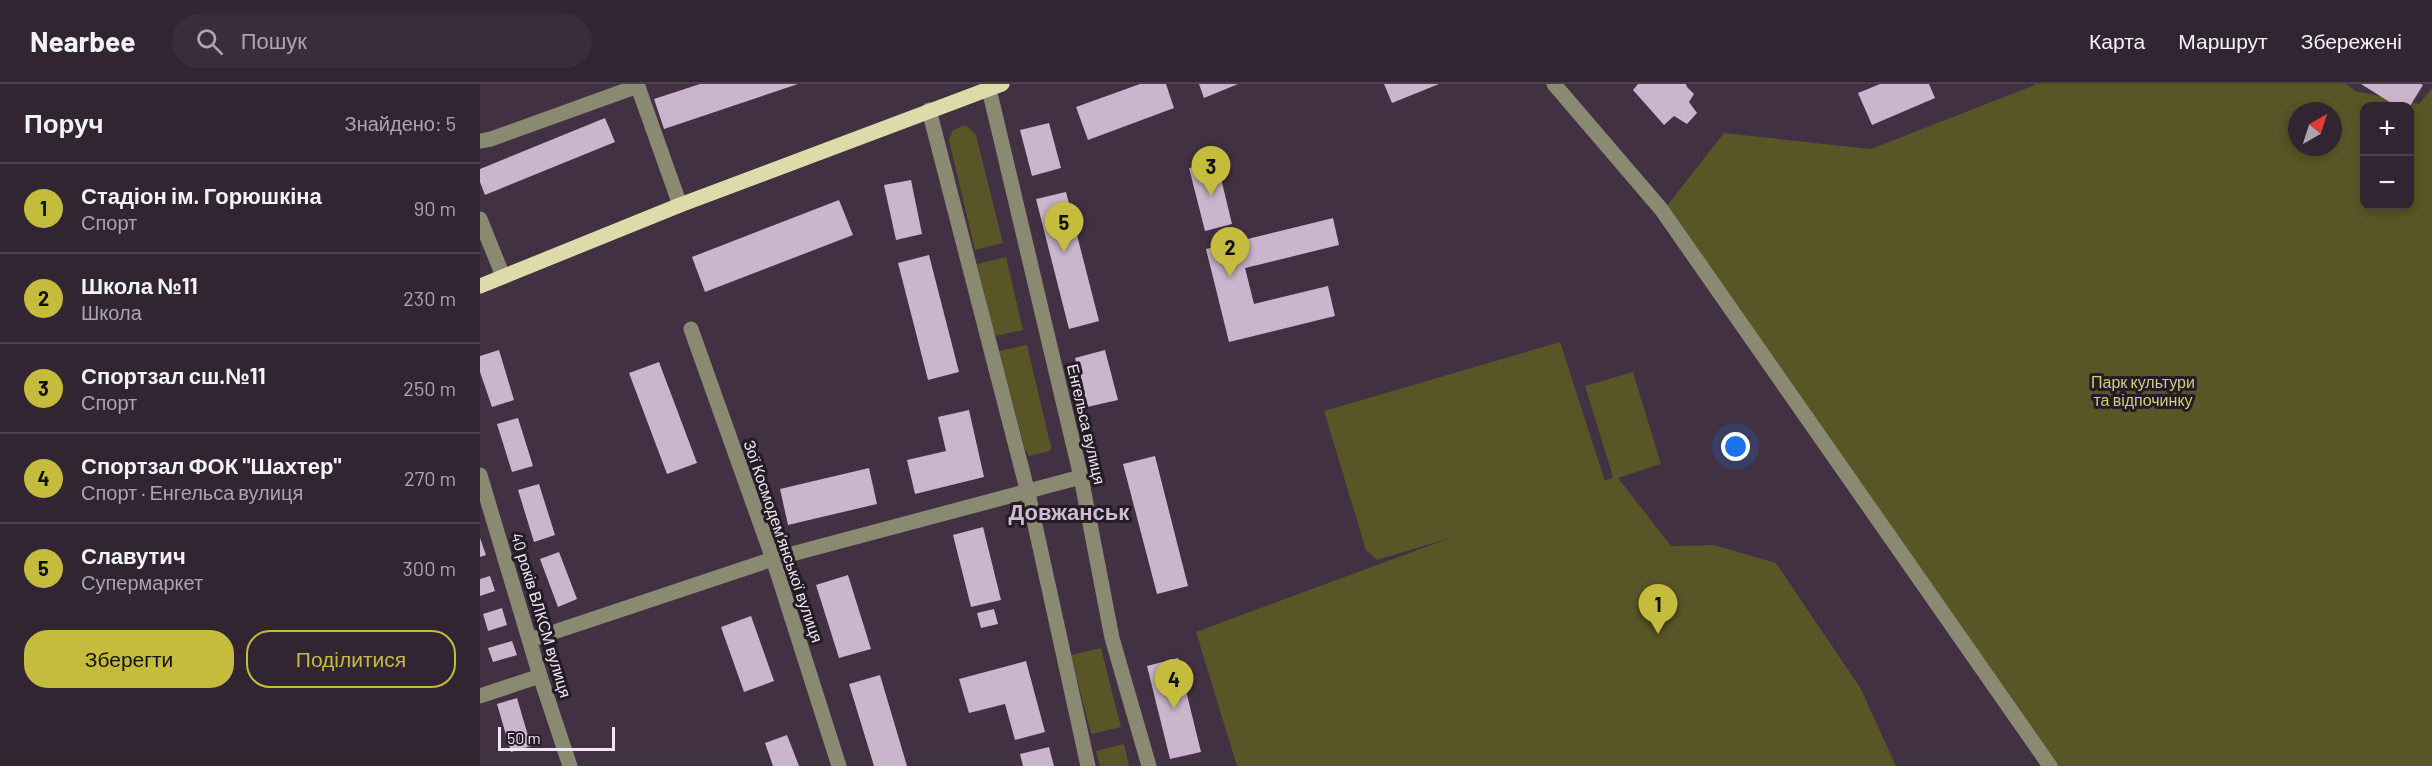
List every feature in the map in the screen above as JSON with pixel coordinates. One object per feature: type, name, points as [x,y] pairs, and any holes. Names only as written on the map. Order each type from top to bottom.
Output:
[{"type":"main road","points":[[480,286],[680,205],[996,86]]},
{"type":"street","points":[[1554,84],[1661,209],[2050,766]]},
{"type":"street","points":[[480,141],[638,85],[680,205]]},
{"type":"street","name":"Енгельса вулиця","points":[[996,86],[1081,477],[1112,638],[1149,766]]},
{"type":"street","points":[[929,110],[1028,493],[1088,766]]},
{"type":"street","points":[[480,219],[503,276]]},
{"type":"street","name":"Зої Космодем’янської вулиця","points":[[691,329],[774,560],[839,766]]},
{"type":"street","name":"40 років ВЛКСМ вулиця","points":[[480,475],[540,676],[570,766]]},
{"type":"street","points":[[530,640],[774,560],[1081,477]]},
{"type":"street","points":[[480,696],[540,676]]},
{"type":"green space","name":"Парк культури та відпочинку","points":[[2037,84],[2346,84],[2355,91],[2409,102],[2360,102],[2360,210],[2414,210],[2414,103],[2419,104],[2432,88],[2432,766],[2057,766],[1986,669],[1666,207],[1724,133],[1871,149]]},
{"type":"green space","points":[[967,126],[976,135],[1003,243],[975,250],[949,140],[952,131]]},
{"type":"green space","points":[[1006,257],[1023,330],[995,336],[977,264]]},
{"type":"green space","points":[[1560,342],[1605,481],[1613,477],[1585,386],[1633,372],[1661,464],[1618,478],[1671,546],[1714,545],[1776,563],[1861,689],[1896,766],[1237,766],[1196,632],[1450,538],[1377,560],[1366,550],[1324,411]]},
{"type":"green space","points":[[1027,345],[1051,447],[1050,451],[1029,456],[1025,449],[999,351]]},
{"type":"green space","points":[[1101,648],[1121,727],[1091,734],[1071,655]]},
{"type":"green space","points":[[1124,744],[1129,766],[1100,766],[1096,751]]},
{"type":"building","points":[[700,84],[798,84],[664,129],[654,99]]},
{"type":"building","points":[[1140,84],[1166,84],[1174,108],[1088,140],[1076,107]]},
{"type":"building","points":[[1199,84],[1238,84],[1204,98]]},
{"type":"building","points":[[1384,84],[1439,84],[1392,103]]},
{"type":"building","points":[[1638,84],[1686,84],[1694,94],[1689,102],[1697,113],[1687,124],[1674,116],[1664,125],[1633,90]]},
{"type":"building","points":[[1880,84],[1929,84],[1935,98],[1872,125],[1858,93]]},
{"type":"building","points":[[2361,84],[2423,85],[2412,102],[2390,102]]},
{"type":"building","points":[[605,118],[615,142],[485,195],[480,182],[480,169]]},
{"type":"building","points":[[1049,123],[1061,168],[1032,176],[1020,130]]},
{"type":"building","points":[[1217,162],[1232,224],[1205,231],[1189,168]]},
{"type":"building","points":[[911,180],[922,234],[896,240],[884,185]]},
{"type":"building","points":[[1066,192],[1099,321],[1069,329],[1036,199]]},
{"type":"building","points":[[839,200],[853,235],[705,292],[692,257]]},
{"type":"building","points":[[1333,218],[1339,245],[1245,268],[1254,304],[1328,286],[1335,316],[1229,342],[1206,249]]},
{"type":"building","points":[[929,255],[959,372],[928,380],[898,263]]},
{"type":"building","points":[[499,350],[514,400],[492,407],[480,372],[480,356]]},
{"type":"building","points":[[1105,350],[1118,400],[1087,407],[1075,358]]},
{"type":"building","points":[[659,362],[697,463],[667,474],[629,373]]},
{"type":"building","points":[[969,410],[984,477],[915,494],[907,460],[946,451],[938,417]]},
{"type":"building","points":[[518,418],[533,466],[512,472],[497,424]]},
{"type":"building","points":[[1155,456],[1188,586],[1157,594],[1123,464]]},
{"type":"building","points":[[869,468],[877,504],[788,525],[780,489]]},
{"type":"building","points":[[539,484],[555,535],[534,542],[518,490]]},
{"type":"building","points":[[983,527],[1001,600],[971,607],[953,535]]},
{"type":"building","points":[[480,538],[486,555],[480,557]]},
{"type":"building","points":[[559,552],[577,599],[558,607],[540,559]]},
{"type":"building","points":[[848,575],[871,649],[839,658],[816,585]]},
{"type":"building","points":[[490,576],[495,591],[480,596],[480,579]]},
{"type":"building","points":[[502,608],[507,625],[488,631],[483,614]]},
{"type":"building","points":[[994,609],[998,624],[981,628],[977,613]]},
{"type":"building","points":[[751,616],[774,681],[744,692],[721,627]]},
{"type":"building","points":[[512,641],[517,655],[493,662],[488,648]]},
{"type":"building","points":[[1178,658],[1201,752],[1170,759],[1147,666]]},
{"type":"building","points":[[1026,661],[1045,732],[1015,740],[1005,704],[969,713],[959,679]]},
{"type":"building","points":[[880,675],[907,766],[874,766],[849,684]]},
{"type":"building","points":[[517,698],[531,746],[511,752],[497,704]]},
{"type":"building","points":[[787,735],[799,766],[773,766],[765,743]]},
{"type":"building","points":[[1049,747],[1054,766],[1023,766],[1020,754]]},
{"type":"place","name":"Спортзал сш.№11","points":[[1211,196]]},
{"type":"place","name":"Славутич","points":[[1064,252]]},
{"type":"place","name":"Школа №11","points":[[1230,277]]},
{"type":"place","name":"Стадіон ім. Горюшкіна","points":[[1658,634]]},
{"type":"place","name":"Спортзал ФОК \"Шахтер\"","points":[[1174,709]]},
{"type":"district","name":"Довжанськ","points":[[1069,511]]}]
